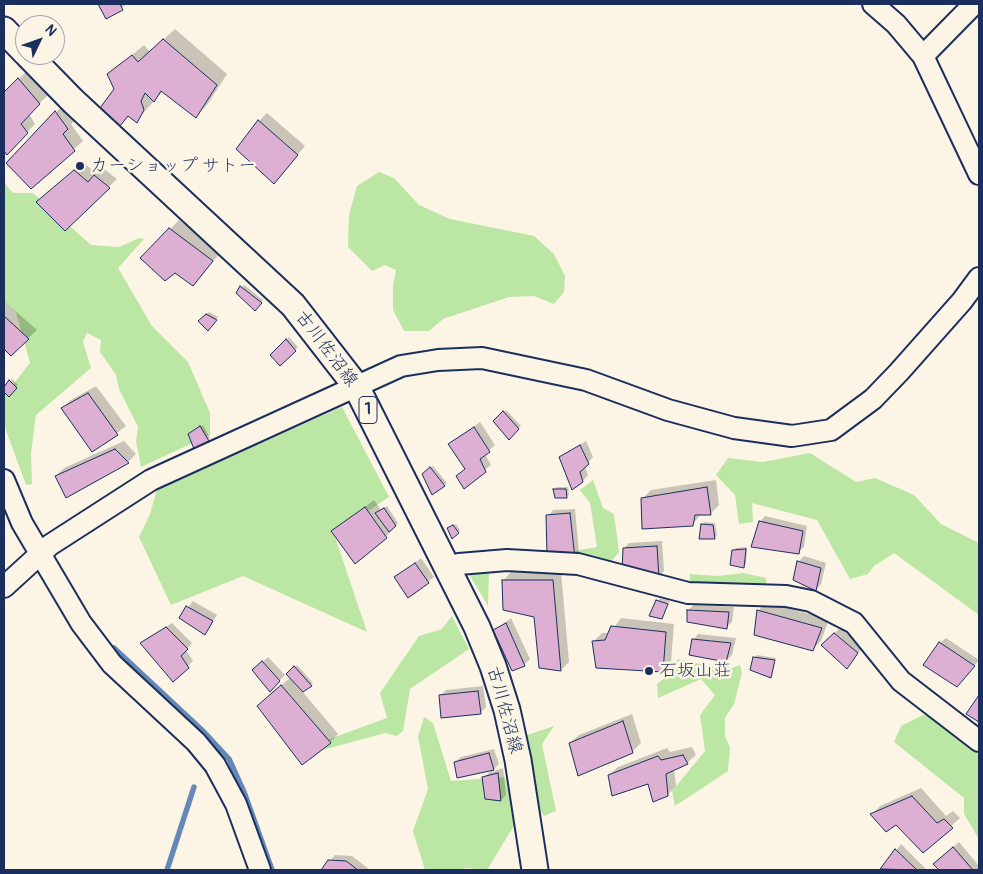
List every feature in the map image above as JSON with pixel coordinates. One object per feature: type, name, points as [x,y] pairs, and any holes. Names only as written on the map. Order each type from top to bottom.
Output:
[{"type":"main road","points":[[4,30],[15,42]]},
{"type":"main road","name":"古川佐沼線","points":[[38,65],[73,101],[293,305],[356,386],[477,627],[494,666],[507,710],[518,760],[535,870]]},
{"type":"street","points":[[873,4],[896,24],[923,56],[979,174]]},
{"type":"street","points":[[923,56],[974,4]]},
{"type":"street","points":[[4,587],[40,554],[88,519],[151,480],[402,366],[438,360],[482,358],[586,380],[668,410],[734,428],[792,436],[831,430],[873,399],[962,302],[979,278]]},
{"type":"street","points":[[4,480],[22,523],[80,623],[112,664],[196,742],[215,765],[236,804],[260,870]]},
{"type":"street","points":[[447,568],[458,564],[507,560],[578,564],[688,593],[786,596],[811,601],[854,623],[901,681],[979,741]]},
{"type":"green space","points":[[379,172],[394,178],[419,205],[450,219],[534,236],[554,254],[565,276],[564,292],[554,304],[534,296],[509,297],[443,319],[429,331],[404,331],[393,310],[393,286],[396,270],[385,265],[372,271],[348,247],[349,215],[357,186]]},
{"type":"green space","points":[[4,182],[13,193],[33,193],[91,245],[119,247],[139,238],[144,239],[118,268],[152,326],[188,362],[210,413],[210,435],[141,467],[136,441],[138,427],[119,389],[116,375],[100,352],[101,340],[87,333],[83,342],[91,368],[36,415],[31,453],[32,484],[26,485],[4,425],[4,396],[30,363],[16,312],[4,301]]},
{"type":"green space","points":[[342,407],[389,497],[334,534],[367,632],[243,576],[171,605],[139,537],[150,514],[157,489]]},
{"type":"green space","points":[[810,453],[856,482],[875,478],[914,495],[941,524],[979,543],[979,615],[894,553],[874,566],[868,574],[850,579],[817,520],[752,503],[753,522],[739,524],[735,495],[716,475],[728,458],[763,462]]},
{"type":"green space","points":[[593,480],[603,508],[614,514],[619,552],[609,564],[558,554],[597,547],[590,503],[580,490]]},
{"type":"green space","points":[[489,573],[488,606],[469,574]]},
{"type":"green space","points":[[743,573],[766,578],[767,587],[689,585],[690,574],[718,576]]},
{"type":"green space","points":[[452,616],[469,649],[410,689],[403,731],[397,736],[385,733],[319,751],[324,741],[387,718],[380,693],[419,636],[442,629]]},
{"type":"green space","points":[[678,659],[727,670],[740,665],[742,673],[734,704],[725,718],[725,736],[730,747],[728,771],[675,806],[672,791],[705,751],[700,715],[715,695],[701,679],[658,698],[657,684],[670,674],[672,666]]},
{"type":"green space","points":[[927,713],[979,755],[979,839],[964,814],[964,798],[894,742],[901,726]]},
{"type":"green space","points":[[424,717],[433,723],[451,781],[505,777],[515,824],[487,870],[466,868],[460,870],[425,870],[413,831],[428,789],[418,737]]},
{"type":"green space","points":[[554,726],[542,744],[556,811],[544,816],[539,809],[527,735]]},
{"type":"building","points":[[98,4],[120,4],[123,10],[106,19]]},
{"type":"building","points":[[163,39],[217,85],[196,118],[161,91],[154,102],[145,93],[141,101],[144,110],[137,123],[128,116],[120,126],[100,108],[114,89],[107,74],[132,55],[138,62]]},
{"type":"building","points":[[18,78],[40,104],[21,124],[28,133],[7,155],[4,151],[4,92]]},
{"type":"building","points":[[55,111],[68,129],[63,134],[75,151],[31,189],[6,163]]},
{"type":"building","points":[[258,120],[298,155],[274,184],[236,149]]},
{"type":"building","points":[[74,170],[88,182],[94,175],[110,188],[65,231],[36,202]]},
{"type":"building","points":[[169,228],[213,261],[193,286],[175,273],[165,281],[140,258]]},
{"type":"building","points":[[240,286],[262,303],[255,311],[236,293]]},
{"type":"building","points":[[206,314],[217,320],[208,331],[198,321]]},
{"type":"building","points":[[4,316],[29,339],[11,356],[4,349]]},
{"type":"building","points":[[286,339],[296,351],[280,366],[270,355]]},
{"type":"building","points":[[9,380],[17,388],[9,397],[4,392],[4,387]]},
{"type":"building","points":[[88,393],[118,435],[92,452],[61,408]]},
{"type":"building","points":[[503,411],[519,429],[509,440],[493,421]]},
{"type":"building","points":[[200,426],[209,441],[194,449],[188,434]]},
{"type":"building","points":[[474,427],[490,452],[480,459],[486,472],[464,489],[456,476],[465,469],[448,444]]},
{"type":"building","points":[[580,445],[589,464],[580,472],[583,482],[572,490],[559,457]]},
{"type":"building","points":[[115,449],[129,463],[66,498],[55,476]]},
{"type":"building","points":[[430,467],[445,486],[432,495],[422,474]]},
{"type":"building","points":[[707,487],[711,515],[695,515],[693,526],[642,529],[641,498]]},
{"type":"building","points":[[553,489],[566,489],[567,498],[555,498]]},
{"type":"building","points":[[365,507],[387,538],[355,564],[331,531]]},
{"type":"building","points":[[384,508],[396,526],[389,532],[375,513]]},
{"type":"building","points":[[570,513],[575,559],[547,555],[546,515]]},
{"type":"building","points":[[759,521],[803,531],[799,554],[751,547]]},
{"type":"building","points":[[701,524],[713,525],[715,539],[699,539]]},
{"type":"building","points":[[453,525],[459,533],[452,539],[447,528]]},
{"type":"building","points":[[657,546],[659,578],[622,572],[623,548]]},
{"type":"building","points":[[746,549],[744,568],[730,565],[732,550]]},
{"type":"building","points":[[797,561],[821,568],[816,591],[793,580]]},
{"type":"building","points":[[415,563],[429,583],[408,598],[394,577]]},
{"type":"building","points":[[502,580],[553,580],[561,671],[539,668],[534,617],[503,610]]},
{"type":"building","points":[[656,600],[668,604],[662,619],[649,616]]},
{"type":"building","points":[[186,606],[213,621],[205,635],[179,618]]},
{"type":"building","points":[[687,610],[729,612],[727,629],[687,622]]},
{"type":"building","points":[[757,610],[822,628],[813,651],[754,635]]},
{"type":"building","points":[[506,623],[525,666],[512,671],[493,630]]},
{"type":"building","points":[[611,626],[666,632],[663,672],[596,668],[592,641],[605,640]]},
{"type":"building","points":[[166,627],[188,649],[181,656],[189,668],[173,682],[140,643]]},
{"type":"building","points":[[834,633],[858,653],[847,669],[821,645]]},
{"type":"building","points":[[692,639],[731,643],[726,662],[689,655]]},
{"type":"building","points":[[939,642],[975,666],[957,687],[923,665]]},
{"type":"building","points":[[753,657],[775,660],[771,678],[750,670]]},
{"type":"building","points":[[262,661],[280,681],[270,692],[252,670]]},
{"type":"building","points":[[294,666],[312,686],[303,692],[286,674]]},
{"type":"building","points":[[281,685],[331,743],[302,765],[257,706]]},
{"type":"building","points":[[478,691],[481,714],[441,718],[439,695]]},
{"type":"building","points":[[979,695],[979,722],[966,714]]},
{"type":"building","points":[[623,721],[633,753],[578,776],[569,743]]},
{"type":"building","points":[[489,753],[494,770],[457,778],[454,762]]},
{"type":"building","points":[[683,755],[688,764],[666,774],[668,796],[653,802],[648,784],[612,796],[608,775],[658,756],[661,760]]},
{"type":"building","points":[[498,773],[501,801],[485,799],[482,777]]},
{"type":"building","points":[[912,796],[937,823],[944,819],[953,828],[923,853],[896,825],[886,832],[870,814]]},
{"type":"building","points":[[953,847],[973,870],[939,870],[933,864]]},
{"type":"building","points":[[895,849],[917,870],[880,869]]},
{"type":"building","points":[[328,860],[346,861],[358,870],[321,870]]},
{"type":"waterway","points":[[114,648],[204,732],[229,759],[244,792],[272,870]]},
{"type":"waterway","points":[[167,870],[194,787]]},
{"type":"place","name":"カーショップ サトー","points":[[80,166]]},
{"type":"place","name":"石坂山荘","points":[[649,671]]}]
